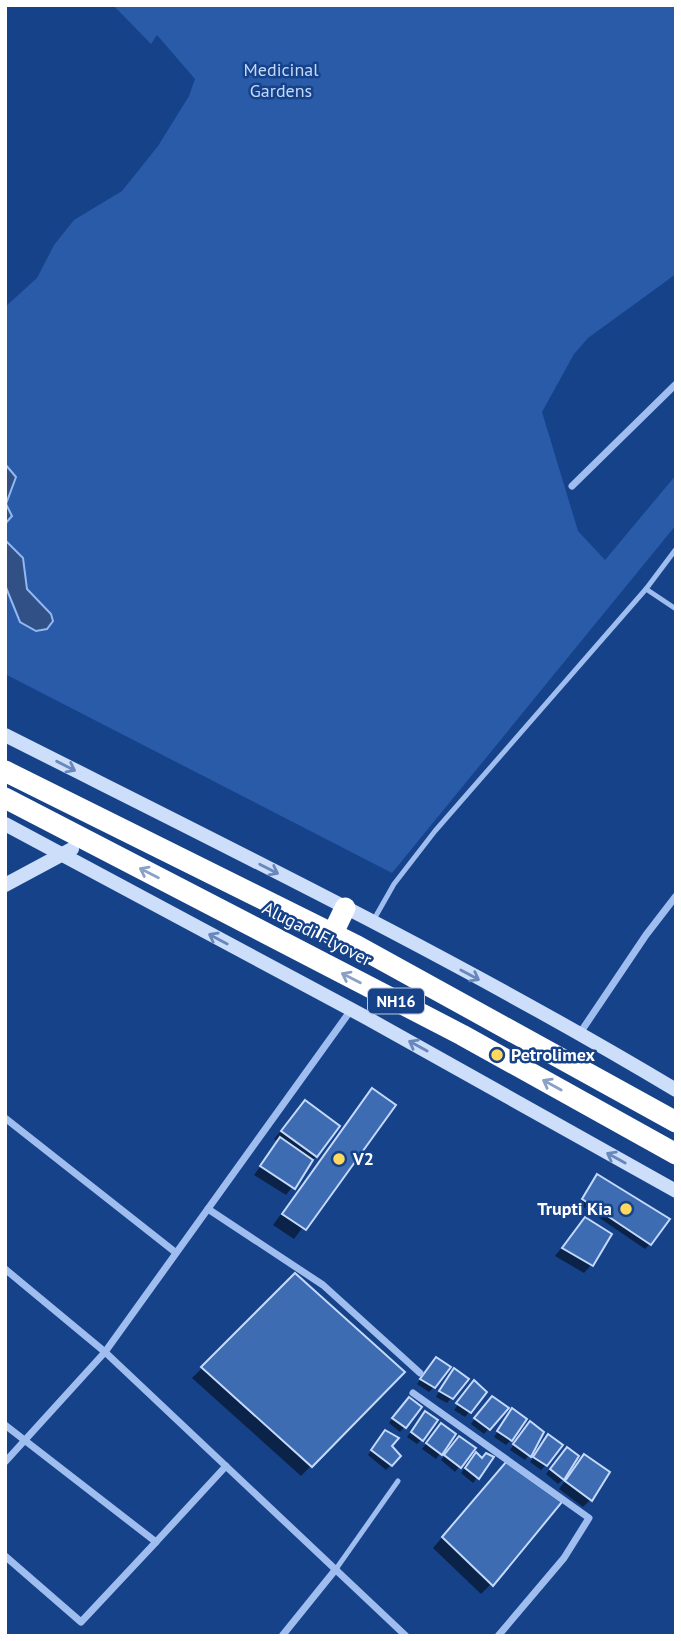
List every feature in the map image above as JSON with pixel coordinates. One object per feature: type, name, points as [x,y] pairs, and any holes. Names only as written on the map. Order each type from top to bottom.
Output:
[{"type":"highway","name":"NH16","points":[[5,771],[332,935]]},
{"type":"highway","name":"NH16","points":[[5,798],[83,838]]},
{"type":"highway","name":"Alugadi Flyover","points":[[83,838],[462,1035],[676,1154]]},
{"type":"highway","points":[[332,935],[345,908]]},
{"type":"highway","name":"Alugadi Flyover","points":[[332,935],[676,1122]]},
{"type":"street","points":[[572,486],[676,384]]},
{"type":"street","points":[[5,735],[345,908],[580,1033],[676,1090]]},
{"type":"street","points":[[5,824],[351,1010],[676,1191]]},
{"type":"street","points":[[5,885],[67,855],[83,838]]},
{"type":"street","points":[[580,1033],[646,935],[676,896]]},
{"type":"street","points":[[5,1462],[105,1352],[351,1010]]},
{"type":"street","points":[[5,1118],[175,1252]]},
{"type":"street","points":[[208,1209],[323,1285],[420,1373]]},
{"type":"street","points":[[5,1269],[105,1352],[406,1636]]},
{"type":"street","points":[[413,1393],[589,1518],[564,1558],[498,1636]]},
{"type":"street","points":[[5,1425],[156,1542]]},
{"type":"street","points":[[5,1556],[81,1622],[226,1466]]},
{"type":"street","points":[[282,1636],[336,1569]]},
{"type":"lane","points":[[372,923],[394,884],[435,831],[646,589],[676,549]]},
{"type":"lane","points":[[646,589],[676,609]]},
{"type":"lane","points":[[336,1569],[398,1482]]},
{"type":"green space","name":"Medicinal Gardens","points":[[113,5],[676,5],[676,274],[588,338],[574,354],[542,412],[578,531],[605,560],[676,475],[676,525],[392,873],[5,674],[5,307],[37,278],[54,245],[74,220],[122,191],[158,146],[189,96],[195,79],[157,35],[151,44]]},
{"type":"shaded area","points":[[5,464],[16,477],[6,504],[12,516],[5,524]]},
{"type":"shaded area","points":[[5,540],[23,558],[27,589],[51,614],[53,621],[47,629],[36,631],[20,622],[5,585]]},
{"type":"building","name":"V2","points":[[372,1088],[396,1105],[306,1230],[282,1214]]},
{"type":"building","points":[[305,1100],[340,1126],[317,1157],[281,1131]]},
{"type":"building","points":[[280,1137],[313,1160],[295,1189],[260,1166]]},
{"type":"building","name":"Trupti Kia","points":[[597,1174],[670,1219],[651,1245],[582,1199]]},
{"type":"building","points":[[585,1217],[612,1234],[593,1266],[562,1248]]},
{"type":"building","points":[[295,1273],[405,1372],[312,1467],[201,1367]]},
{"type":"building","points":[[436,1357],[451,1367],[435,1388],[420,1379]]},
{"type":"building","points":[[454,1368],[469,1379],[453,1399],[439,1391]]},
{"type":"building","points":[[474,1380],[487,1392],[471,1413],[456,1403]]},
{"type":"building","points":[[492,1396],[509,1408],[490,1430],[474,1418]]},
{"type":"building","points":[[409,1397],[422,1407],[406,1428],[392,1418]]},
{"type":"building","points":[[512,1408],[527,1419],[512,1441],[497,1431]]},
{"type":"building","points":[[425,1411],[438,1420],[423,1441],[411,1432]]},
{"type":"building","points":[[530,1421],[544,1432],[531,1457],[513,1444]]},
{"type":"building","points":[[441,1423],[456,1434],[442,1455],[426,1443]]},
{"type":"building","points":[[385,1430],[399,1438],[392,1446],[401,1456],[392,1466],[371,1450]]},
{"type":"building","points":[[548,1434],[563,1445],[547,1466],[533,1457]]},
{"type":"building","points":[[459,1436],[476,1448],[461,1468],[444,1455]]},
{"type":"building","points":[[567,1447],[579,1456],[564,1480],[550,1469]]},
{"type":"building","points":[[476,1452],[482,1458],[486,1453],[494,1457],[479,1479],[465,1468]]},
{"type":"building","points":[[584,1454],[610,1472],[592,1501],[565,1481]]},
{"type":"building","points":[[506,1462],[562,1502],[493,1586],[442,1537]]},
{"type":"place","name":"Petrolimex","points":[[497,1055]]},
{"type":"place","name":"V2","points":[[339,1159]]},
{"type":"place","name":"Trupti Kia","points":[[626,1209]]}]
